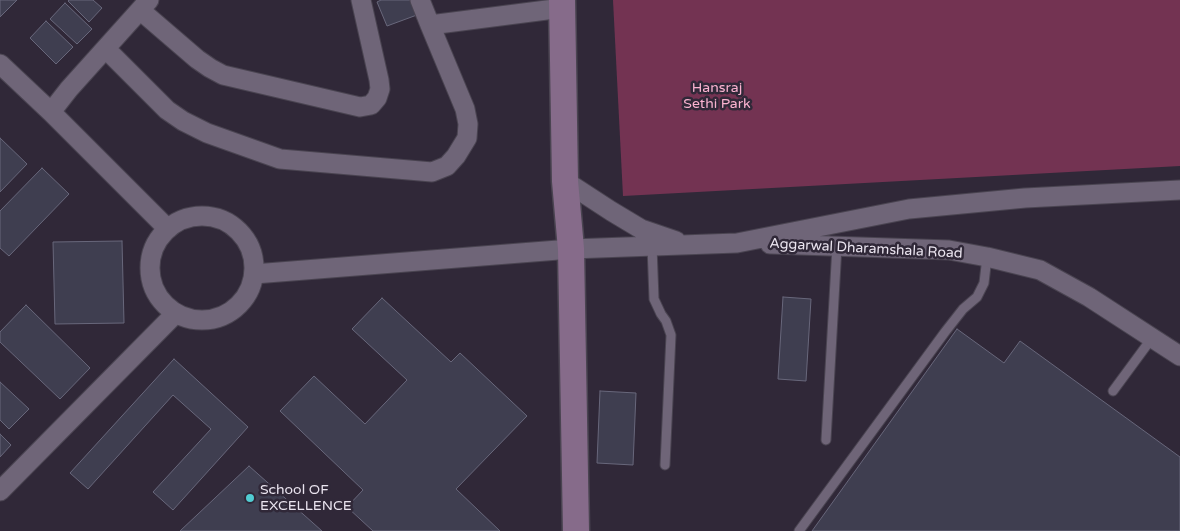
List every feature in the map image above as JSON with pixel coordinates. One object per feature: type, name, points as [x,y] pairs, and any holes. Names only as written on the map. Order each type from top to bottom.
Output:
[{"type":"street","points":[[51,112],[69,89],[144,5],[197,59],[222,75],[360,107],[371,105],[377,98],[380,80],[361,0]]},
{"type":"street","points":[[106,49],[166,110],[207,133],[280,159],[432,172],[447,166],[456,156],[467,138],[468,124],[465,109],[420,0]]},
{"type":"street","points":[[430,25],[562,4],[565,181],[572,249],[576,531]]},
{"type":"street","points":[[0,64],[168,229]]},
{"type":"street","points":[[565,181],[641,229],[686,244]]},
{"type":"street","points":[[254,274],[572,249],[736,242],[909,209],[1025,198],[1180,190]]},
{"type":"street","points":[[208,217],[224,221],[237,230],[247,242],[253,258],[254,274],[251,288],[243,301],[232,311],[219,318],[204,320],[189,318],[176,313],[164,303],[156,290],[151,276],[151,261],[155,246],[168,229],[191,218],[208,217]]},
{"type":"street","name":"Aggarwal Dharamshala Road","points":[[736,242],[949,250],[1040,270],[1089,298],[1180,356]]},
{"type":"street","points":[[0,491],[176,313]]},
{"type":"lane","points":[[652,246],[654,299],[671,335],[665,465]]},
{"type":"lane","points":[[826,440],[837,246]]},
{"type":"lane","points":[[799,531],[945,332],[963,309],[977,298],[984,283],[987,257]]},
{"type":"lane","points":[[1113,391],[1152,338]]},
{"type":"green space","name":"Hansraj Sethi Park","points":[[613,0],[1180,0],[1180,166],[623,196]]},
{"type":"building","points":[[0,0],[17,0],[0,17]]},
{"type":"building","points":[[69,0],[93,0],[102,8],[89,22]]},
{"type":"building","points":[[381,0],[420,0],[425,12],[387,26],[377,2]]},
{"type":"building","points":[[65,3],[92,29],[77,44],[50,19]]},
{"type":"building","points":[[46,21],[73,47],[56,64],[30,38]]},
{"type":"building","points":[[0,138],[27,164],[0,192]]},
{"type":"building","points":[[42,168],[69,194],[9,256],[0,248],[0,211]]},
{"type":"building","points":[[122,241],[124,323],[55,324],[53,242]]},
{"type":"building","points":[[783,297],[811,299],[806,381],[778,379]]},
{"type":"building","points":[[382,298],[451,362],[460,353],[527,416],[456,489],[500,531],[373,531],[347,507],[363,490],[280,411],[314,376],[365,424],[407,380],[352,329]]},
{"type":"building","points":[[26,305],[90,368],[60,399],[0,342],[0,332]]},
{"type":"building","points":[[957,329],[1004,363],[1020,341],[1180,457],[1180,531],[812,531]]},
{"type":"building","points":[[174,359],[248,427],[173,510],[153,492],[211,429],[173,395],[88,489],[70,473]]},
{"type":"building","points":[[0,382],[29,409],[9,429],[0,420]]},
{"type":"building","points":[[600,391],[636,393],[633,465],[597,463]]},
{"type":"building","points":[[0,434],[11,445],[0,457]]},
{"type":"building","name":"School OF EXCELLENCE","points":[[249,466],[322,531],[180,531]]},
{"type":"place","name":"School OF EXCELLENCE","points":[[250,498]]}]
